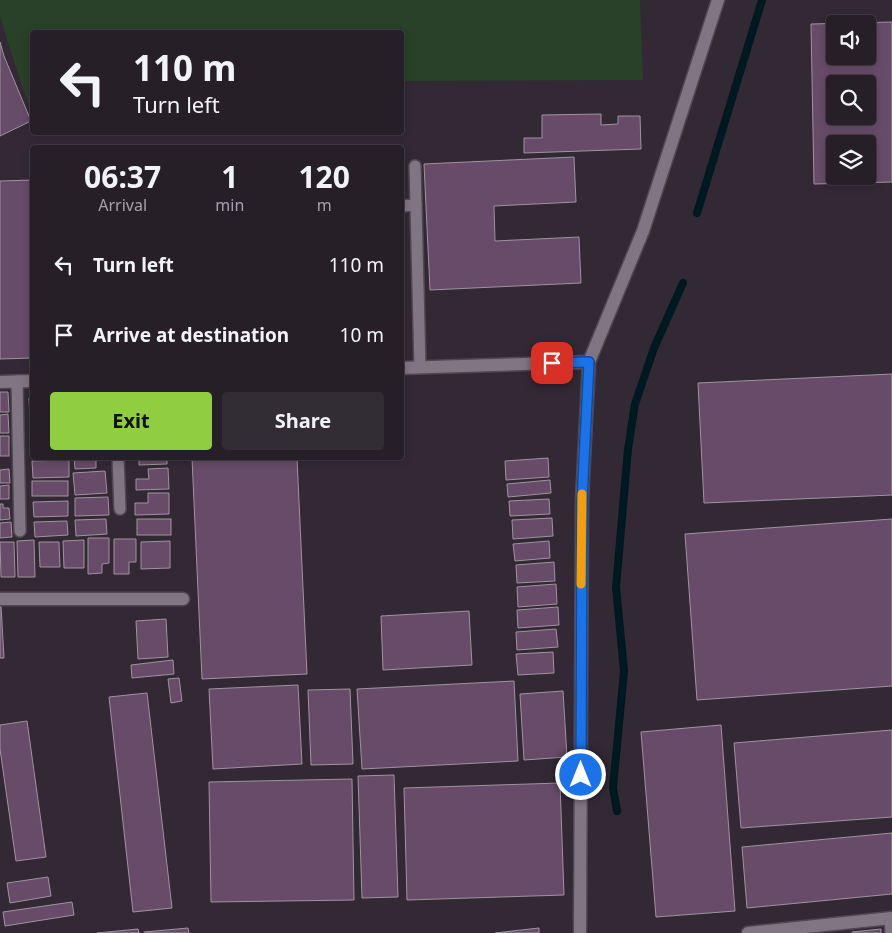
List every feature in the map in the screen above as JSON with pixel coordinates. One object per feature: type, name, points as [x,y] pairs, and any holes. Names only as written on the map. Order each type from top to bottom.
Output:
[{"type":"street","points":[[580,933],[582,500],[589,362],[643,231],[718,0]]},
{"type":"street","points":[[404,368],[589,362]]},
{"type":"street","points":[[0,382],[30,381]]},
{"type":"street","points":[[0,599],[183,599]]},
{"type":"street","points":[[748,933],[807,930],[891,918]]},
{"type":"lane","points":[[415,166],[420,367]]},
{"type":"lane","points":[[404,206],[416,205]]},
{"type":"lane","points":[[17,381],[20,532]]},
{"type":"lane","points":[[118,460],[120,509]]},
{"type":"lane","points":[[891,918],[891,933]]},
{"type":"green space","points":[[0,0],[640,0],[643,80],[404,81],[404,30],[30,30],[30,108],[0,17]]},
{"type":"building","points":[[876,22],[892,22],[892,182],[876,182],[876,135],[826,135],[826,184],[814,184],[811,24],[826,24],[826,65],[876,65]]},
{"type":"building","points":[[0,42],[30,121],[0,136]]},
{"type":"building","points":[[601,114],[601,125],[618,124],[618,116],[640,116],[641,149],[524,153],[524,138],[542,138],[542,115]]},
{"type":"building","points":[[574,157],[576,202],[494,206],[495,241],[579,237],[581,283],[430,290],[424,164]]},
{"type":"building","points":[[30,180],[30,358],[0,359],[0,181]]},
{"type":"building","points":[[892,374],[892,495],[704,503],[698,383]]},
{"type":"building","points":[[0,392],[8,392],[9,412],[0,412]]},
{"type":"building","points":[[8,414],[9,433],[0,433],[0,415]]},
{"type":"building","points":[[0,436],[9,436],[9,456],[0,456]]},
{"type":"building","points":[[548,458],[549,477],[506,480],[505,461]]},
{"type":"building","points":[[69,460],[69,477],[33,478],[32,461]]},
{"type":"building","points":[[74,460],[96,460],[96,468],[75,469]]},
{"type":"building","points":[[139,460],[167,460],[167,464],[139,465]]},
{"type":"building","points":[[192,460],[297,460],[307,674],[202,679]]},
{"type":"building","points":[[168,468],[169,489],[136,490],[136,479],[149,479],[148,469]]},
{"type":"building","points":[[9,469],[10,483],[0,483],[0,470]]},
{"type":"building","points":[[105,471],[107,493],[75,495],[73,473]]},
{"type":"building","points":[[550,480],[551,493],[508,497],[507,484]]},
{"type":"building","points":[[32,481],[68,481],[68,496],[32,496]]},
{"type":"building","points":[[9,485],[9,499],[0,499],[0,486]]},
{"type":"building","points":[[148,493],[169,493],[169,514],[135,515],[135,503],[148,503]]},
{"type":"building","points":[[108,497],[109,515],[75,516],[75,498]]},
{"type":"building","points":[[549,499],[550,514],[510,516],[509,501]]},
{"type":"building","points":[[68,501],[68,516],[34,517],[33,502]]},
{"type":"building","points":[[0,504],[3,504],[3,508],[9,508],[10,519],[0,520]]},
{"type":"building","points":[[552,518],[553,536],[513,539],[512,520]]},
{"type":"building","points":[[106,519],[107,534],[76,536],[75,520]]},
{"type":"building","points":[[137,519],[171,519],[171,535],[137,535]]},
{"type":"building","points":[[892,519],[892,686],[697,700],[685,534]]},
{"type":"building","points":[[67,521],[68,535],[35,537],[34,522]]},
{"type":"building","points":[[11,522],[12,537],[0,538],[0,523]]},
{"type":"building","points":[[88,538],[109,538],[109,563],[102,564],[102,573],[88,574]]},
{"type":"building","points":[[114,539],[136,539],[136,562],[129,562],[129,574],[114,574]]},
{"type":"building","points":[[34,540],[35,577],[18,577],[17,541]]},
{"type":"building","points":[[84,540],[84,568],[64,568],[63,541]]},
{"type":"building","points":[[170,541],[170,568],[141,569],[141,542]]},
{"type":"building","points":[[549,541],[550,558],[515,561],[513,544]]},
{"type":"building","points":[[0,542],[14,542],[15,577],[1,577]]},
{"type":"building","points":[[39,542],[59,542],[60,567],[40,567]]},
{"type":"building","points":[[554,562],[555,581],[517,583],[516,565]]},
{"type":"building","points":[[556,584],[557,604],[518,607],[517,587]]},
{"type":"building","points":[[1,606],[4,658],[0,658]]},
{"type":"building","points":[[558,607],[559,625],[518,628],[517,610]]},
{"type":"building","points":[[469,611],[472,665],[383,670],[381,616]]},
{"type":"building","points":[[166,619],[168,657],[138,659],[136,621]]},
{"type":"building","points":[[556,629],[558,647],[517,650],[516,632]]},
{"type":"building","points":[[553,652],[554,673],[518,675],[516,654]]},
{"type":"building","points":[[173,660],[174,674],[132,678],[131,665]]},
{"type":"building","points":[[179,678],[182,701],[171,703],[168,679]]},
{"type":"building","points":[[514,681],[518,761],[362,769],[357,689]]},
{"type":"building","points":[[298,685],[302,764],[213,769],[209,689]]},
{"type":"building","points":[[350,689],[353,764],[311,765],[308,690]]},
{"type":"building","points":[[563,691],[567,757],[524,760],[520,694]]},
{"type":"building","points":[[147,693],[172,908],[133,912],[109,697]]},
{"type":"building","points":[[27,721],[46,857],[16,861],[0,749],[0,725]]},
{"type":"building","points":[[721,725],[735,911],[656,917],[641,732]]},
{"type":"building","points":[[892,730],[892,817],[741,828],[734,743]]},
{"type":"building","points":[[394,775],[398,897],[362,898],[358,776]]},
{"type":"building","points":[[352,779],[354,900],[211,902],[209,782]]},
{"type":"building","points":[[560,783],[564,895],[407,900],[404,788]]},
{"type":"building","points":[[892,833],[892,894],[747,908],[742,847]]},
{"type":"building","points":[[48,877],[51,896],[10,903],[7,883]]},
{"type":"building","points":[[72,902],[74,915],[5,926],[3,912]]},
{"type":"building","points":[[188,928],[189,933],[144,933],[144,932]]},
{"type":"building","points":[[539,928],[539,933],[495,933]]},
{"type":"building","points":[[138,929],[139,933],[97,933]]},
{"type":"building","points":[[881,929],[881,933],[852,933],[852,932]]},
{"type":"waterway","points":[[697,213],[762,0]]},
{"type":"waterway","points":[[617,811],[613,788],[624,671],[616,587],[628,449],[635,404],[654,348],[683,283]]},
{"type":"slow traffic","points":[[581,584],[582,494]]},
{"type":"route","points":[[552,363],[589,362],[582,500],[581,775]]}]
